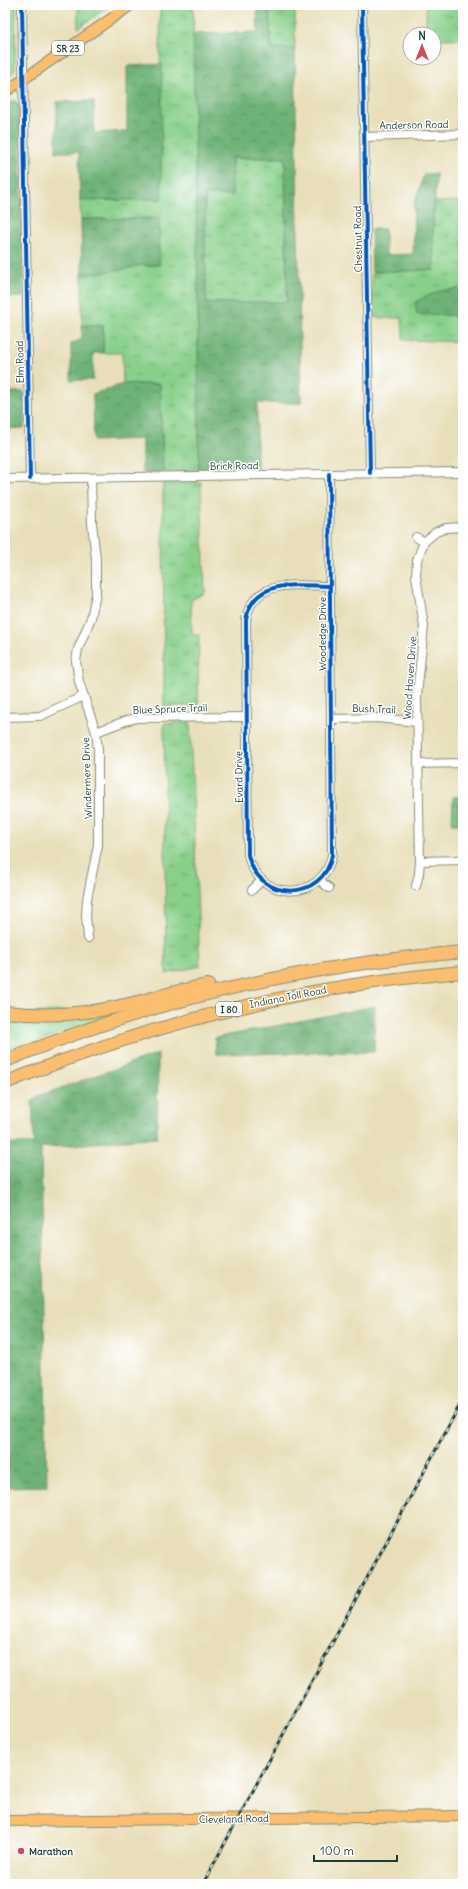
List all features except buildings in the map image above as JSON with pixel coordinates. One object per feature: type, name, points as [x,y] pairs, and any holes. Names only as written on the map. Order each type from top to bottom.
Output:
[{"type":"highway","name":"Indiana Toll Road","points":[[5,1061],[76,1033],[149,1009],[226,989],[324,969],[386,960],[463,952]]},
{"type":"highway","points":[[5,1012],[37,1014],[93,1011],[126,1005],[210,985],[279,973],[324,969]]},
{"type":"highway","name":"Indiana Toll Road","points":[[5,1083],[99,1047],[222,1010],[278,998],[363,983],[463,972]]},
{"type":"main road","name":"SR 23","points":[[5,92],[131,5]]},
{"type":"main road","name":"Cleveland Road","points":[[5,1821],[463,1816]]},
{"type":"street","name":"Elm Road","points":[[22,5],[30,479]]},
{"type":"street","name":"Chestnut Road","points":[[362,5],[370,474]]},
{"type":"street","name":"Anderson Road","points":[[364,137],[463,134]]},
{"type":"street","name":"Brick Road","points":[[5,479],[463,472]]},
{"type":"street","name":"Woodedge Drive","points":[[319,880],[327,870],[332,855],[329,474]]},
{"type":"street","name":"Windermere Drive","points":[[88,938],[86,916],[87,899],[98,846],[98,749],[96,732],[77,676],[76,661],[78,649],[91,618],[96,594],[96,558],[92,523],[91,478]]},
{"type":"street","points":[[416,537],[424,542],[440,530],[446,528],[463,527]]},
{"type":"street","name":"Wood Haven Drive","points":[[416,886],[420,860],[416,722],[417,695],[424,626],[416,568],[419,553],[424,542]]},
{"type":"street","name":"Evard Drive","points":[[261,880],[253,871],[248,855],[246,620],[252,604],[261,593],[274,587],[330,586]]},
{"type":"street","points":[[5,718],[40,716],[84,696]]},
{"type":"street","name":"Blue Spruce Trail","points":[[96,732],[128,720],[138,718],[246,718]]},
{"type":"street","name":"Bush Trail","points":[[331,719],[378,718],[416,722]]},
{"type":"street","points":[[418,764],[463,763]]},
{"type":"street","points":[[420,860],[463,860]]},
{"type":"street","points":[[252,890],[261,880],[273,888],[291,890],[308,887],[319,880],[330,888]]},
{"type":"green space","points":[[5,5],[16,5],[15,68],[13,73],[5,79]]},
{"type":"green space","points":[[78,5],[112,5],[78,28]]},
{"type":"green space","points":[[160,5],[193,5],[199,471],[163,472],[160,384],[123,384],[122,353],[103,353],[103,326],[82,325],[82,275],[126,269],[142,265],[159,265],[159,219],[81,219],[80,201],[161,199]]},
{"type":"green space","points":[[257,5],[269,5],[271,48],[295,49],[301,403],[257,403],[257,469],[199,471],[198,303],[193,34],[258,32]],"holes":[[[232,158],[285,158],[287,302],[206,303],[205,195],[232,195]]]},
{"type":"green space","points":[[269,5],[295,5],[295,49],[271,48]]},
{"type":"green space","points":[[426,5],[463,5],[463,39],[442,39],[442,26],[426,26]]},
{"type":"green space","points":[[162,64],[161,199],[80,201],[79,152],[56,152],[57,102],[94,101],[94,133],[127,131],[127,66]]},
{"type":"green space","points":[[14,100],[19,104],[23,297],[5,297],[5,106]]},
{"type":"green space","points":[[232,158],[285,158],[287,302],[206,303],[205,195],[232,195]]},
{"type":"green space","points":[[424,174],[436,174],[433,218],[434,270],[372,272],[371,229],[385,229],[386,255],[413,254],[414,204]]},
{"type":"green space","points":[[463,201],[463,288],[439,291],[417,314],[454,315],[463,335],[463,342],[403,340],[402,318],[372,318],[372,272],[434,270],[433,218],[435,202]]},
{"type":"green space","points":[[159,218],[159,265],[142,265],[126,269],[82,275],[81,219]]},
{"type":"green space","points":[[463,288],[463,335],[453,315],[417,314],[415,302],[439,291]]},
{"type":"green space","points":[[82,325],[103,326],[103,353],[93,353],[93,380],[71,380],[71,344],[82,339]]},
{"type":"green space","points":[[123,384],[160,384],[163,472],[142,473],[142,439],[94,441],[93,394]]},
{"type":"green space","points":[[5,392],[24,392],[24,428],[5,429]]},
{"type":"green space","points":[[201,482],[205,593],[191,600],[192,635],[199,635],[198,706],[164,706],[163,483]]},
{"type":"green space","points":[[190,722],[200,966],[166,974],[164,723]]},
{"type":"green space","points":[[453,797],[463,797],[463,824],[452,824]]},
{"type":"green space","points":[[375,1006],[374,1052],[216,1054],[215,1038]]},
{"type":"green space","points":[[135,1007],[73,1028],[5,1054],[5,1014]]},
{"type":"green space","points":[[158,1054],[157,1137],[41,1148],[47,1486],[5,1487],[5,1144],[34,1144],[32,1101],[38,1096]]},
{"type":"railway","points":[[203,1884],[463,1399]]},
{"type":"cycle path","points":[[22,5],[30,479]]},
{"type":"cycle path","points":[[362,5],[370,473]]},
{"type":"cycle path","points":[[329,474],[332,855],[327,870],[317,881],[305,888],[291,891],[277,889],[265,882],[254,871],[248,855],[246,620],[250,606],[267,590],[291,585],[304,585],[317,586],[330,586]]},
{"type":"place","name":"Marathon","points":[[21,1851]]}]
